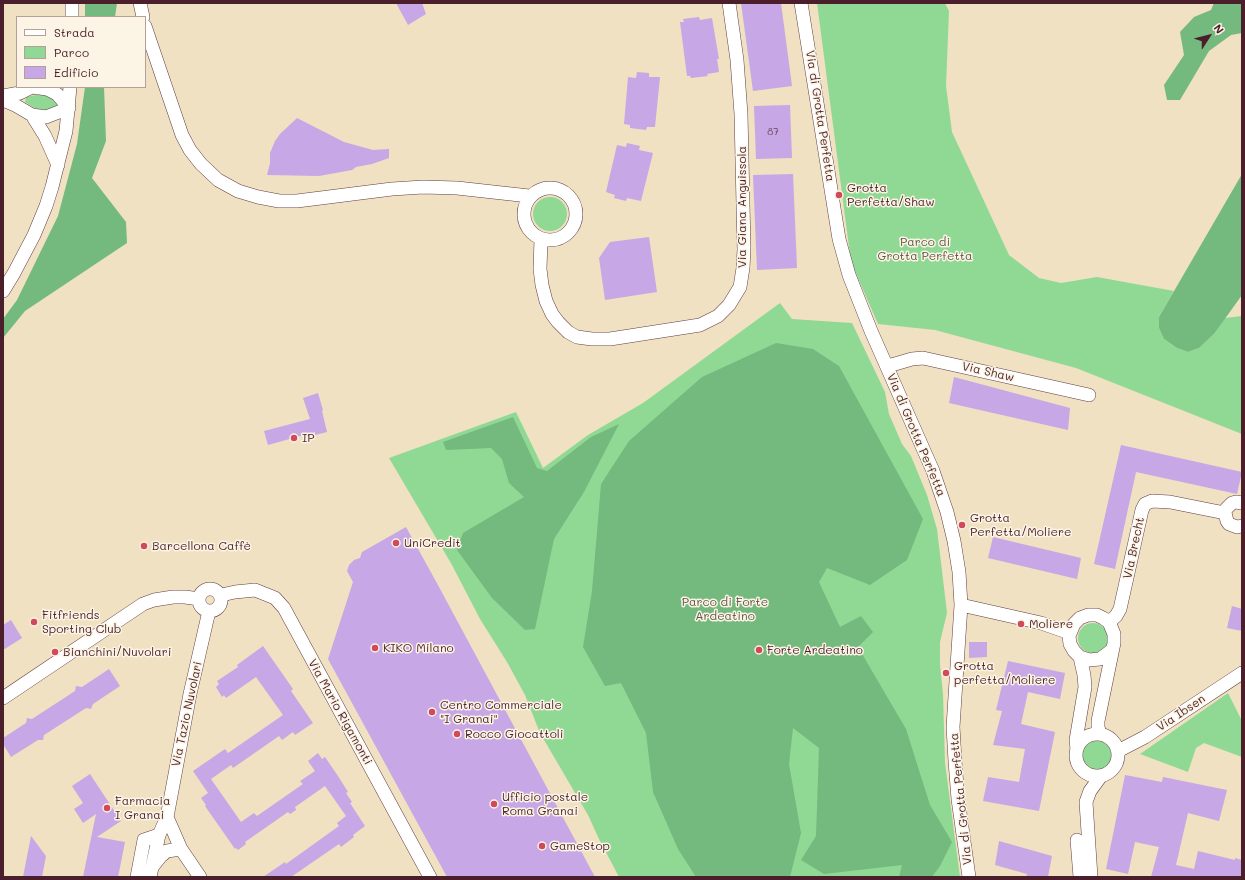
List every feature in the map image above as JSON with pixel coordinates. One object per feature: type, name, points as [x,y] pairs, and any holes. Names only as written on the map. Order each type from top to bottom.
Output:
[{"type":"street","points":[[72,3],[72,16]]},
{"type":"street","points":[[140,3],[143,16]]},
{"type":"street","name":"Via Giana Anguissola","points":[[541,238],[540,269],[546,301],[552,314],[558,322],[568,332],[577,337],[592,340],[610,339],[695,326],[713,320],[729,305],[740,286],[744,249],[737,60],[729,3]]},
{"type":"street","name":"Via di Grotta Perfetta","points":[[801,3],[843,255],[858,299],[929,461],[943,498],[956,553],[961,605],[954,719],[954,744],[958,799],[969,877]]},
{"type":"street","points":[[146,29],[182,135],[190,150],[201,164],[218,180],[238,191],[258,197],[298,201],[392,189],[423,187],[457,188],[529,196]]},
{"type":"street","points":[[3,96],[20,93],[30,88]]},
{"type":"street","points":[[38,88],[55,92],[69,108]]},
{"type":"street","points":[[3,292],[18,266],[40,221],[52,187],[64,138],[69,108],[70,88]]},
{"type":"street","points":[[3,100],[16,105],[32,115],[46,117],[69,108]]},
{"type":"street","points":[[32,115],[42,131],[58,165]]},
{"type":"street","points":[[552,187],[564,191],[573,201],[576,219],[570,231],[565,235],[553,240],[541,238],[530,232],[524,220],[524,208],[529,196],[540,189],[552,187]]},
{"type":"street","name":"Via Shaw","points":[[888,366],[912,358],[923,358],[1089,395]]},
{"type":"street","name":"Via Brecht","points":[[1109,622],[1116,616],[1120,609],[1142,510],[1145,504],[1152,501],[1170,502],[1225,513]]},
{"type":"street","points":[[1242,503],[1232,503],[1226,509],[1225,513],[1225,517],[1229,524],[1237,527],[1242,526]]},
{"type":"street","points":[[210,589],[218,591],[221,597],[220,606],[217,609],[209,611],[202,607],[199,599],[203,592],[210,589]]},
{"type":"street","name":"Via Mario Rigamonti","points":[[221,597],[234,592],[255,590],[275,598],[284,608],[430,877]]},
{"type":"street","points":[[3,698],[143,604],[154,600],[178,597],[192,597],[199,599]]},
{"type":"street","points":[[961,605],[1041,623],[1070,633]]},
{"type":"street","name":"Via Tazio Nuvolari","points":[[151,872],[159,835],[167,817],[190,694],[209,611]]},
{"type":"street","points":[[1100,734],[1098,721],[1114,643],[1114,634],[1109,622],[1097,615],[1088,615],[1080,618],[1074,624],[1070,633],[1070,644],[1074,651],[1080,656],[1089,660],[1100,659],[1112,650]]},
{"type":"street","points":[[1077,749],[1084,739],[1089,736],[1100,734],[1112,740],[1118,751],[1118,758],[1113,770],[1101,776],[1090,775],[1080,768],[1078,763],[1076,756],[1076,740],[1085,688],[1080,656]]},
{"type":"street","name":"Via Ibsen","points":[[1118,751],[1145,737],[1242,673]]},
{"type":"street","points":[[1080,877],[1084,862],[1086,802],[1090,791],[1101,776]]},
{"type":"street","points":[[167,817],[181,849],[200,877]]},
{"type":"street","points":[[137,877],[144,840],[159,835]]},
{"type":"street","points":[[1077,840],[1084,862],[1091,877]]},
{"type":"street","points":[[151,872],[161,856],[167,851],[181,849]]},
{"type":"green space","points":[[85,3],[117,3],[115,16],[85,16]]},
{"type":"green space","name":"Parco di Grotta Perfetta","points":[[817,3],[945,3],[949,11],[946,86],[952,132],[1009,255],[1039,278],[1061,283],[1097,277],[1174,291],[1159,317],[1159,328],[1164,339],[1177,348],[1188,352],[1199,348],[1214,334],[1225,318],[1242,316],[1242,434],[1076,368],[935,330],[878,324],[851,262]]},
{"type":"green space","points":[[1214,3],[1242,3],[1242,33],[1231,35],[1209,51],[1180,100],[1167,100],[1164,85],[1184,55],[1180,32],[1194,17],[1211,10]]},
{"type":"green space","points":[[85,88],[104,88],[106,141],[92,178],[126,222],[127,243],[25,311],[3,338],[3,319],[17,300],[58,216],[77,144]]},
{"type":"green space","points":[[46,93],[58,102],[56,108],[52,110],[36,109],[25,102],[26,97]]},
{"type":"green space","points":[[1242,174],[1242,295],[1214,334],[1199,348],[1188,352],[1177,348],[1164,339],[1159,328],[1159,317]]},
{"type":"green space","points":[[547,197],[553,197],[562,202],[566,208],[566,220],[562,226],[553,231],[547,231],[538,226],[533,217],[533,211],[538,202]]},
{"type":"green space","name":"Parco di Forte Ardeatino","points":[[780,303],[792,319],[852,323],[885,392],[889,414],[902,444],[911,456],[927,495],[937,529],[947,613],[940,642],[940,665],[943,694],[945,763],[960,877],[619,877],[588,815],[540,733],[525,695],[507,662],[480,619],[452,565],[389,458],[516,412],[543,468],[588,435],[643,403]]},
{"type":"green space","name":"Parco di Forte Ardeatino","points":[[776,343],[813,349],[839,366],[923,519],[907,560],[870,585],[827,568],[819,582],[840,627],[861,616],[873,632],[858,647],[906,729],[930,805],[952,842],[940,866],[932,877],[899,877],[902,865],[824,874],[801,860],[816,836],[819,748],[793,728],[789,764],[801,833],[790,877],[696,877],[678,849],[653,792],[646,733],[621,683],[605,686],[583,647],[592,591],[601,484],[629,441],[702,377]]},
{"type":"green space","points":[[513,417],[537,468],[547,471],[591,437],[619,424],[584,492],[554,539],[535,629],[525,630],[492,598],[457,550],[463,533],[524,497],[509,483],[502,459],[491,448],[446,450],[443,442]]},
{"type":"green space","points":[[1093,623],[1104,627],[1108,638],[1104,649],[1093,653],[1082,649],[1078,638],[1082,627]]},
{"type":"green space","points":[[1228,693],[1242,721],[1242,757],[1204,743],[1196,748],[1188,772],[1140,754]]},
{"type":"green space","points":[[1097,741],[1108,745],[1112,756],[1108,767],[1097,771],[1086,767],[1082,756],[1086,745]]},
{"type":"building","points":[[396,3],[422,3],[426,14],[408,25]]},
{"type":"building","points":[[741,3],[781,3],[792,86],[753,91]]},
{"type":"building","points":[[699,17],[700,20],[712,18],[719,59],[717,59],[719,72],[707,74],[708,76],[691,78],[690,76],[687,76],[680,22],[684,22],[683,19]]},
{"type":"building","points":[[637,72],[649,73],[649,77],[660,77],[655,127],[647,127],[646,130],[630,128],[630,125],[624,124],[628,77],[636,78]]},
{"type":"building","points":[[790,105],[792,158],[756,159],[754,106]]},
{"type":"building","points":[[297,118],[344,142],[373,150],[389,149],[389,158],[372,164],[356,167],[352,170],[319,176],[267,175],[270,163],[270,153],[275,141],[280,134]]},
{"type":"building","points":[[627,143],[640,146],[639,150],[653,153],[641,201],[627,198],[626,201],[614,198],[615,195],[606,192],[617,145],[626,147]]},
{"type":"building","points":[[793,174],[797,268],[757,270],[753,175]]},
{"type":"building","points":[[649,237],[657,292],[605,300],[599,258],[610,242]]},
{"type":"building","points":[[954,377],[1070,408],[1068,430],[949,403]]},
{"type":"building","points":[[318,393],[327,432],[315,435],[315,432],[268,445],[264,431],[310,419],[303,398]]},
{"type":"building","points":[[1121,445],[1242,472],[1237,494],[1136,472],[1115,569],[1094,564]]},
{"type":"building","name":"Centro Commerciale \"I Granai\"","points":[[406,527],[595,877],[447,877],[328,659],[353,582],[347,571],[349,565],[354,560],[360,558],[362,552]]},
{"type":"building","points":[[993,537],[1081,558],[1077,579],[988,558]]},
{"type":"building","points":[[1232,606],[1242,609],[1242,631],[1227,628]]},
{"type":"building","points":[[11,620],[22,638],[3,650],[3,625]]},
{"type":"building","points":[[969,642],[987,642],[987,657],[969,658]]},
{"type":"building","points":[[263,646],[293,689],[291,691],[313,723],[295,735],[293,732],[282,740],[279,736],[233,768],[231,765],[211,779],[241,822],[254,813],[257,816],[303,784],[300,781],[315,771],[308,761],[318,753],[322,759],[325,757],[338,776],[348,792],[346,793],[352,802],[350,803],[365,826],[341,847],[339,844],[291,877],[263,877],[285,862],[286,864],[339,826],[337,823],[346,816],[325,786],[295,807],[296,810],[290,814],[288,812],[245,842],[246,844],[238,850],[236,848],[235,849],[205,806],[206,805],[201,798],[208,793],[193,771],[225,749],[228,753],[283,715],[256,677],[226,698],[224,695],[222,697],[216,687],[219,684],[217,681],[238,667],[237,665]]},
{"type":"building","points":[[1008,661],[1065,673],[1060,699],[1028,692],[1021,724],[1055,732],[1039,811],[983,801],[988,777],[1019,782],[1025,749],[993,745],[1002,711],[996,710]]},
{"type":"building","points":[[109,669],[120,686],[93,704],[91,709],[86,708],[44,735],[43,740],[38,740],[11,757],[3,744],[3,738],[26,723],[27,718],[32,719],[75,691],[76,686],[82,687]]},
{"type":"building","points":[[90,774],[121,821],[97,837],[125,842],[118,877],[83,877],[96,814],[83,823],[74,809],[83,803],[72,786]]},
{"type":"building","points":[[1125,775],[1162,782],[1163,777],[1227,790],[1219,821],[1188,813],[1176,865],[1194,869],[1198,851],[1235,860],[1235,858],[1242,860],[1242,877],[1151,877],[1159,847],[1135,842],[1128,874],[1106,869]]},
{"type":"building","points":[[31,836],[46,856],[42,877],[23,877]]},
{"type":"building","points":[[999,841],[1052,856],[1048,877],[1026,877],[1027,874],[995,865]]},
{"type":"place","name":"Grotta Perfetta/Shaw","points":[[839,195]]},
{"type":"place","name":"IP","points":[[294,438]]},
{"type":"place","name":"Grotta Perfetta/Moliere","points":[[962,525]]},
{"type":"place","name":"UniCredit","points":[[396,543]]},
{"type":"place","name":"Barcellona Caffè","points":[[144,546]]},
{"type":"place","name":"Fitfriends Sporting Club","points":[[34,622]]},
{"type":"place","name":"Moliere","points":[[1021,624]]},
{"type":"place","name":"KIKO Milano","points":[[375,648]]},
{"type":"place","name":"Forte Ardeatino","points":[[759,650]]},
{"type":"place","name":"Bianchini/Nuvolari","points":[[55,652]]},
{"type":"place","name":"Grotta perfetta/Moliere","points":[[946,673]]},
{"type":"place","name":"Centro Commerciale \"I Granai\"","points":[[432,712]]},
{"type":"place","name":"Rocco Giocattoli","points":[[457,734]]},
{"type":"place","name":"Ufficio postale Roma Granai","points":[[494,804]]},
{"type":"place","name":"Farmacia I Granai","points":[[107,808]]},
{"type":"place","name":"GameStop","points":[[542,846]]}]
